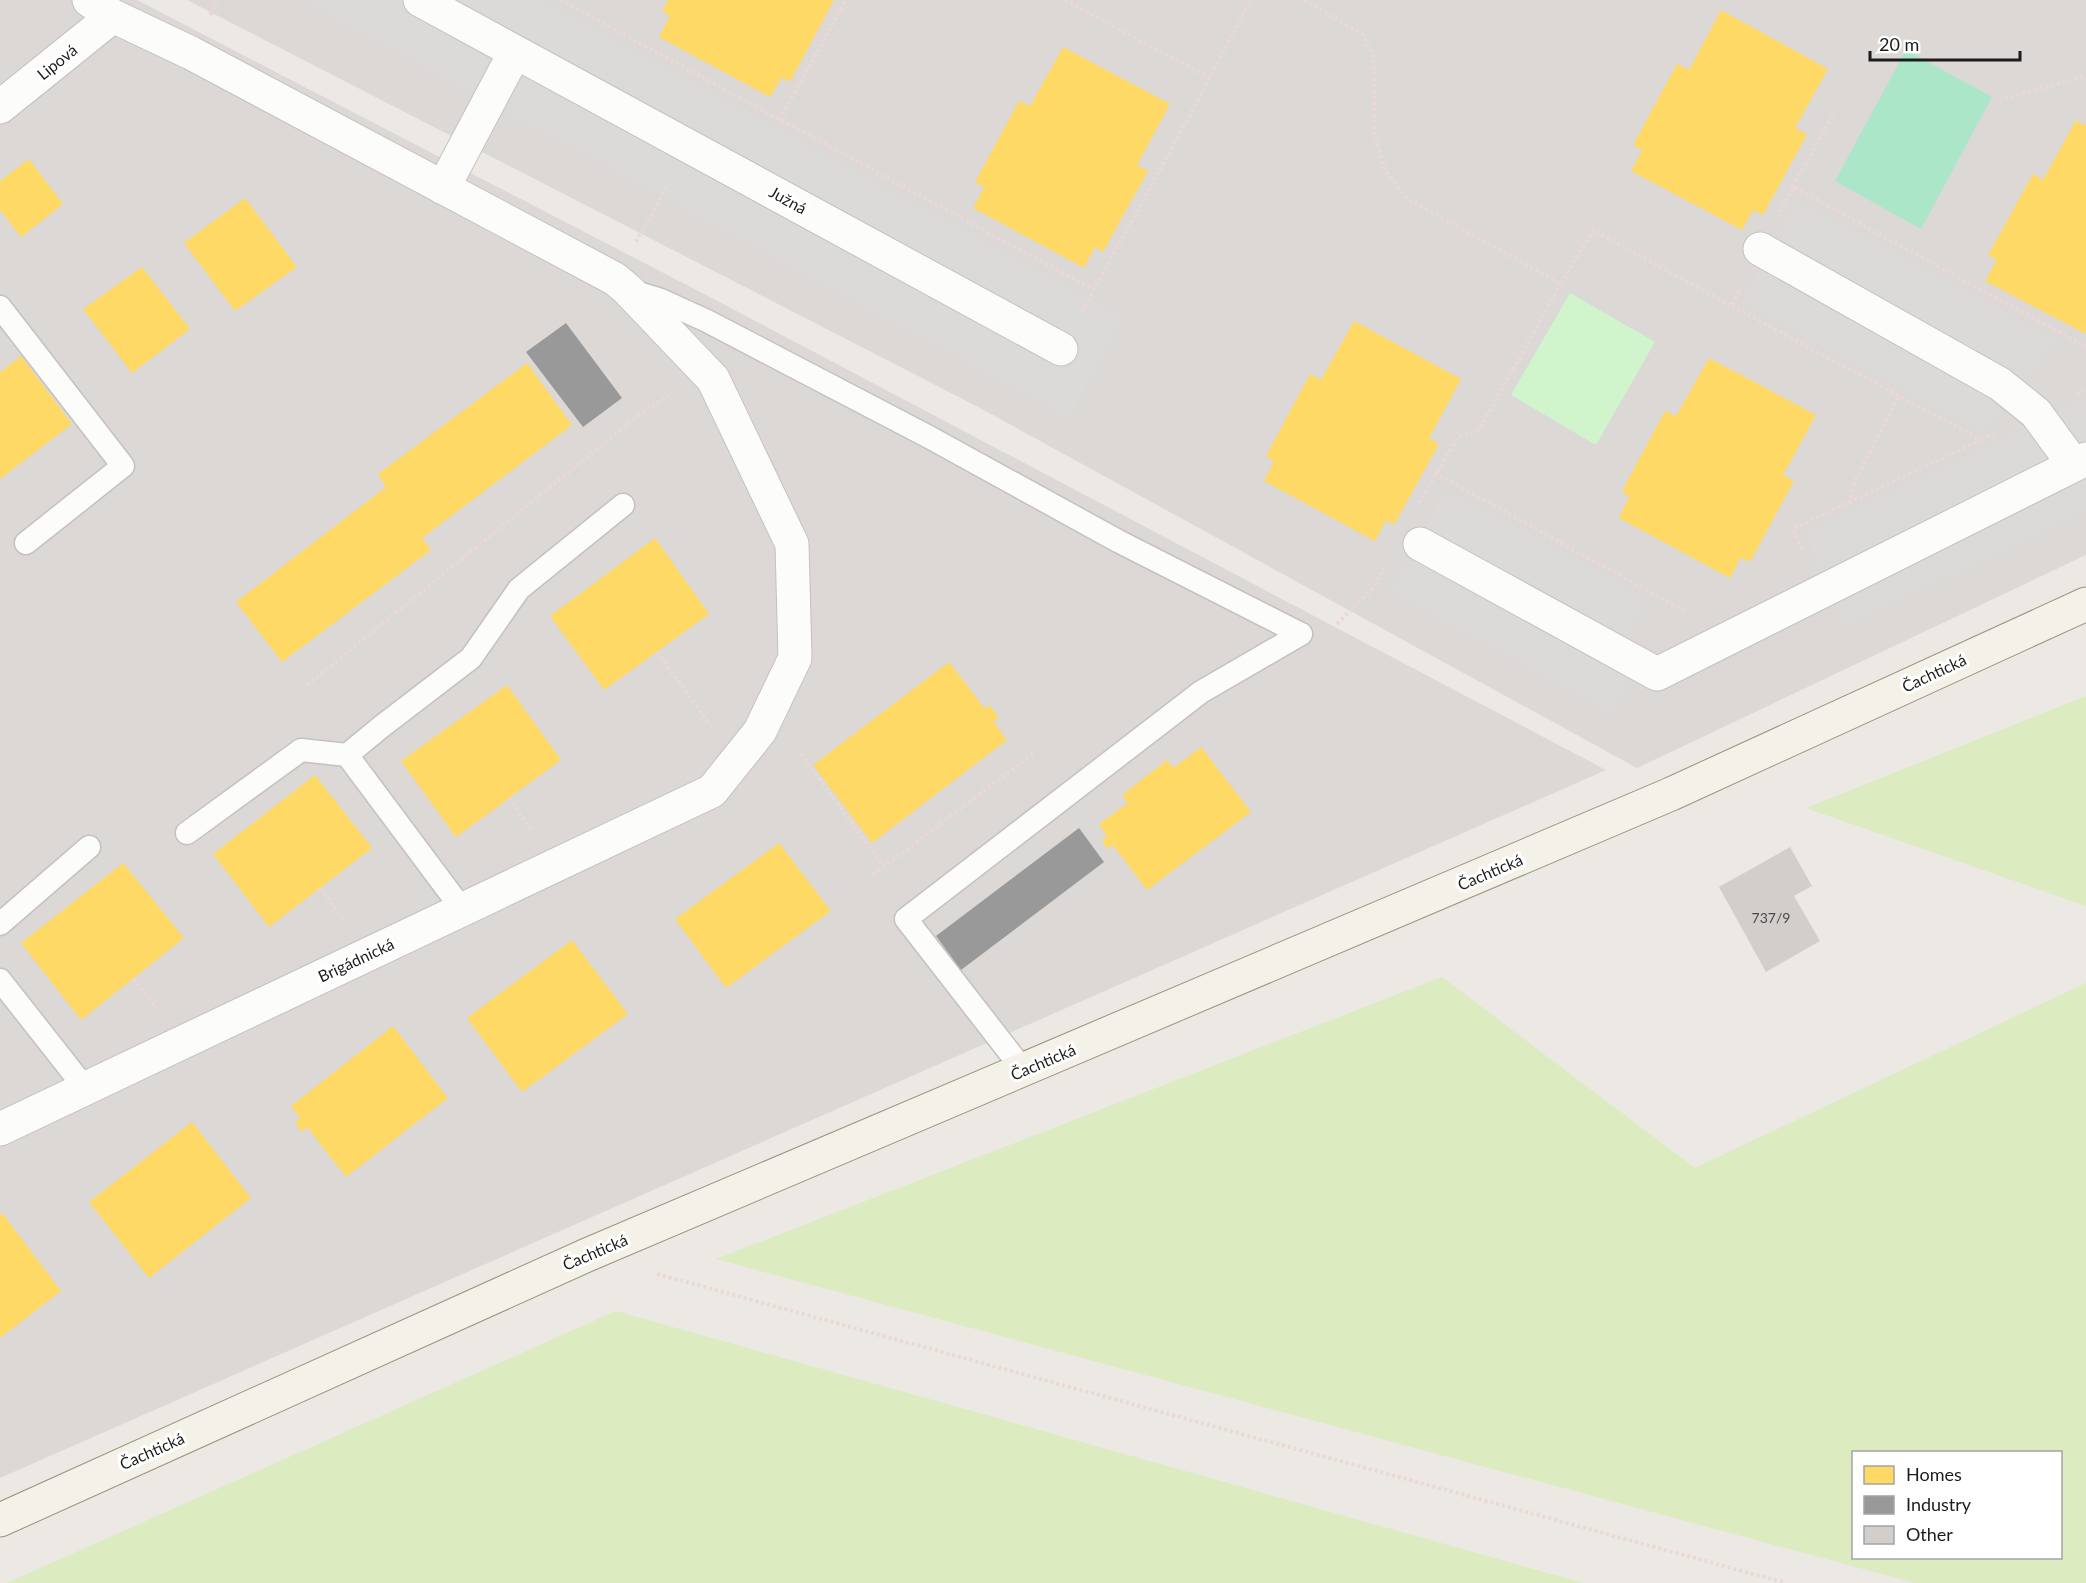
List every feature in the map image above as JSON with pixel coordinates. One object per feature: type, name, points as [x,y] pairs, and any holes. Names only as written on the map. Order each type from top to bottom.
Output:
[{"type":"main road","name":"Čachtická","points":[[0,1520],[587,1255],[1671,794],[2086,604]]},
{"type":"street","name":"Južná","points":[[420,0],[1061,349]]},
{"type":"street","points":[[101,8],[191,53],[615,279],[627,290]]},
{"type":"street","name":"Lipová","points":[[0,107],[101,8]]},
{"type":"street","points":[[443,188],[515,52]]},
{"type":"street","points":[[1411,539],[1656,674],[2080,462],[2036,413],[2000,384],[1760,249]]},
{"type":"street","name":"Brigádnická","points":[[0,1129],[712,791],[760,731],[795,658],[792,544],[713,379],[627,290]]},
{"type":"lane","points":[[627,290],[661,300],[707,321],[929,437],[1118,540],[1301,634],[1201,692],[906,919],[1024,1071]]},
{"type":"lane","points":[[0,307],[123,466],[26,543]]},
{"type":"lane","points":[[187,833],[301,750],[347,755],[471,658],[519,589],[623,505]]},
{"type":"lane","points":[[347,755],[462,909]]},
{"type":"lane","points":[[0,924],[88,847]]},
{"type":"lane","points":[[0,980],[85,1088]]},
{"type":"path","points":[[560,0],[1094,290]]},
{"type":"path","points":[[780,120],[846,0]]},
{"type":"path","points":[[1065,0],[1210,78]]},
{"type":"path","points":[[1061,349],[1251,0]]},
{"type":"path","points":[[1304,0],[1362,34],[1373,55],[1375,135],[1386,170],[1408,199],[1562,284]]},
{"type":"path","points":[[1999,100],[2082,77],[2086,79]]},
{"type":"path","points":[[1732,306],[1760,249],[1834,113]]},
{"type":"path","points":[[633,249],[689,147]]},
{"type":"path","points":[[1793,187],[2086,347]]},
{"type":"path","points":[[1331,630],[1374,587],[1411,539],[1435,473],[1458,437],[1479,430],[1593,230],[1981,440],[1793,529],[1804,555]]},
{"type":"path","points":[[307,685],[646,409],[677,392]]},
{"type":"path","points":[[1849,502],[1854,480],[1899,396]]},
{"type":"path","points":[[1435,473],[1696,617]]},
{"type":"path","points":[[657,652],[712,728]]},
{"type":"path","points":[[873,875],[1035,753]]},
{"type":"path","points":[[801,754],[884,867]]},
{"type":"path","points":[[509,798],[534,834]]},
{"type":"path","points":[[320,888],[347,923]]},
{"type":"path","points":[[133,979],[160,1012]]},
{"type":"path","points":[[656,1274],[1786,1583]]},
{"type":"shaded area","points":[[0,0],[137,0],[706,295],[1606,770],[0,1478]]},
{"type":"shaded area","points":[[187,0],[2086,0],[2086,555],[1637,768],[980,408]]},
{"type":"shaded area","points":[[303,0],[539,0],[1122,318],[1069,417]]},
{"type":"shaded area","points":[[1797,201],[2056,340],[1980,431],[1742,302]]},
{"type":"shaded area","points":[[2086,398],[2086,509],[1843,626],[1806,534]]},
{"type":"shaded area","points":[[1446,489],[1646,598],[1630,628],[1627,683],[1610,711],[1391,591]]},
{"type":"green space","points":[[1906,50],[1992,97],[1921,229],[1835,181]]},
{"type":"green space","points":[[1570,293],[1655,342],[1596,445],[1511,395]]},
{"type":"green space","points":[[2086,696],[2086,906],[1806,808]]},
{"type":"green space","points":[[1442,977],[1695,1168],[2086,983],[2086,1583],[1915,1583],[716,1259]]},
{"type":"green space","points":[[616,1311],[1583,1583],[7,1583]]},
{"type":"building: Homes","points":[[668,0],[834,0],[790,82],[782,77],[770,97],[659,37],[670,16],[662,11]]},
{"type":"building: Homes","points":[[1721,10],[1828,69],[1795,128],[1807,134],[1763,215],[1753,210],[1742,230],[1631,171],[1642,150],[1633,145],[1677,64],[1689,70]]},
{"type":"building: Homes","points":[[1063,47],[1170,104],[1137,165],[1148,171],[1103,252],[1095,247],[1084,268],[973,208],[984,187],[975,182],[1019,101],[1030,106]]},
{"type":"building: Homes","points":[[2076,120],[2086,126],[2086,334],[1985,281],[1997,260],[1988,255],[2033,174],[2043,180]]},
{"type":"building: Homes","points":[[29,159],[63,204],[21,237],[0,210],[0,181]]},
{"type":"building: Homes","points":[[245,198],[297,267],[235,311],[184,243]]},
{"type":"building: Homes","points":[[142,267],[190,329],[132,373],[83,309]]},
{"type":"building: Homes","points":[[1354,321],[1461,379],[1429,438],[1439,444],[1394,525],[1386,520],[1375,541],[1264,481],[1274,461],[1266,456],[1310,374],[1321,380]]},
{"type":"building: Homes","points":[[21,356],[72,424],[0,479],[0,372]]},
{"type":"building: Homes","points":[[1709,358],[1816,415],[1783,475],[1794,481],[1750,562],[1741,557],[1730,578],[1619,518],[1629,497],[1622,491],[1665,411],[1676,416]]},
{"type":"building: Homes","points":[[527,363],[572,425],[422,538],[431,550],[282,662],[236,602],[386,487],[378,474]]},
{"type":"building: Homes","points":[[655,538],[709,614],[604,690],[550,616]]},
{"type":"building: Homes","points":[[949,662],[985,709],[990,705],[999,718],[993,721],[1007,740],[872,843],[813,765]]},
{"type":"building: Homes","points":[[507,685],[561,760],[456,837],[401,761]]},
{"type":"building: Homes","points":[[1201,747],[1251,812],[1147,890],[1113,845],[1107,849],[1102,840],[1107,836],[1099,824],[1128,803],[1122,795],[1167,760],[1173,768]]},
{"type":"building: Homes","points":[[315,775],[372,848],[269,927],[213,854]]},
{"type":"building: Homes","points":[[779,843],[831,911],[726,988],[675,919]]},
{"type":"building: Homes","points":[[123,863],[184,938],[81,1020],[21,943]]},
{"type":"building: Homes","points":[[572,940],[628,1014],[522,1092],[467,1018]]},
{"type":"building: Homes","points":[[393,1026],[448,1098],[346,1177],[307,1127],[302,1132],[295,1123],[300,1118],[291,1106]]},
{"type":"building: Homes","points":[[192,1122],[251,1198],[149,1278],[89,1202]]},
{"type":"building: Homes","points":[[2,1213],[61,1291],[0,1338],[0,1215]]},
{"type":"building: Industry","points":[[566,323],[622,398],[583,427],[526,352]]},
{"type":"building: Industry","points":[[1079,828],[1104,862],[961,970],[936,936]]},
{"type":"building: Other","points":[[1790,847],[1812,886],[1794,896],[1820,941],[1766,972],[1719,887]]}]
